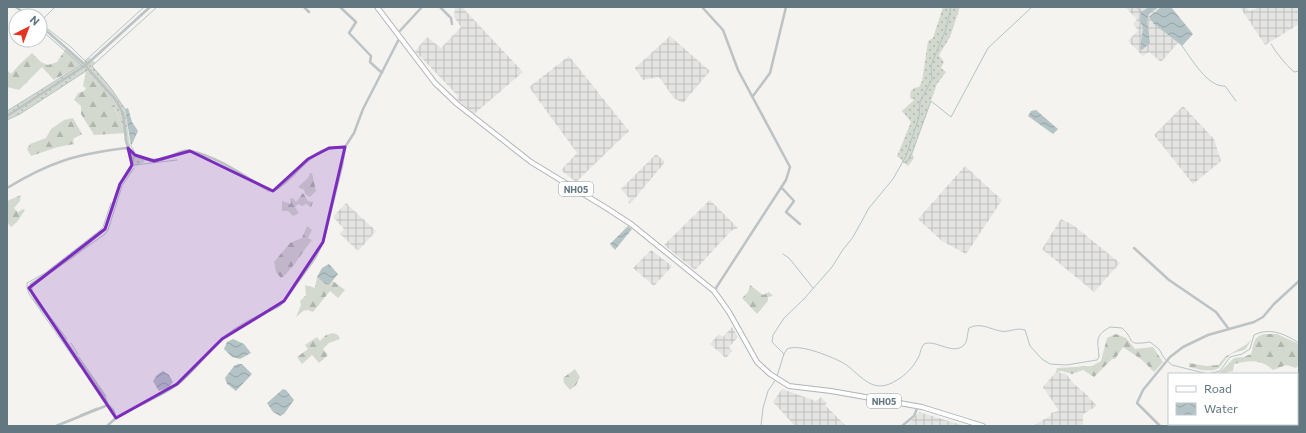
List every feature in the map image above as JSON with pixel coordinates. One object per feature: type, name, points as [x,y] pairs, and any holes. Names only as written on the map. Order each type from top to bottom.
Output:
[{"type":"main road","name":"NH05","points":[[377,7],[435,83],[457,104],[531,162],[630,224],[714,291],[729,312],[757,362],[782,383],[789,386],[830,391],[918,406],[956,416],[984,426]]},
{"type":"street","points":[[7,116],[86,65],[150,7]]},
{"type":"street","points":[[304,7],[309,12]]},
{"type":"street","points":[[340,7],[356,22],[349,33],[371,56],[370,62],[382,73]]},
{"type":"street","points":[[107,426],[131,408],[158,396],[177,384],[222,339],[239,326],[279,306],[284,301],[315,258],[323,242],[342,166],[345,146],[354,133],[363,109],[382,73],[399,35],[422,7]]},
{"type":"street","points":[[440,7],[452,18],[452,24]]},
{"type":"street","points":[[702,7],[723,30],[738,70],[753,96],[770,131],[790,163],[789,173],[781,187],[714,291]]},
{"type":"street","points":[[753,96],[770,73],[786,7]]},
{"type":"street","points":[[48,32],[86,65],[107,88],[123,114],[128,148],[133,161],[120,184],[105,229],[72,257],[31,284],[29,288],[36,303],[64,339],[104,396],[116,418]]},
{"type":"street","points":[[128,148],[135,155],[154,161],[172,157],[185,150],[203,154],[229,167],[268,190],[273,191],[308,159],[329,148],[345,146]]},
{"type":"street","points":[[7,188],[60,161],[93,152],[128,148]]},
{"type":"street","points":[[781,187],[784,192],[794,201],[786,212],[800,224]]},
{"type":"street","points":[[1134,248],[1169,280],[1216,312],[1228,328]]},
{"type":"street","points":[[1160,426],[1137,403],[1143,390],[1170,358],[1191,343],[1228,328],[1254,322],[1263,317],[1274,304],[1299,281]]},
{"type":"street","points":[[56,426],[108,405]]},
{"type":"street","points":[[902,426],[914,416],[918,406]]},
{"type":"highlighted area","points":[[345,147],[323,242],[284,301],[222,339],[177,384],[116,418],[29,288],[105,229],[120,184],[132,165],[128,148],[135,155],[154,161],[190,151],[273,191],[308,159],[329,148]]},
{"type":"shaded area","points":[[455,7],[462,7],[523,72],[474,114],[457,99],[458,96],[415,51],[427,37],[441,48],[461,27],[454,17]]},
{"type":"shaded area","points":[[1125,7],[1161,7],[1154,11],[1165,33],[1178,43],[1161,62],[1149,52],[1143,56],[1128,41],[1138,30],[1133,24],[1137,19]]},
{"type":"shaded area","points":[[1240,7],[1246,7],[1250,11],[1260,7],[1299,7],[1299,24],[1265,45]]},
{"type":"shaded area","points":[[670,36],[710,71],[683,103],[674,98],[659,77],[643,80],[635,68]]},
{"type":"shaded area","points":[[569,56],[629,131],[576,182],[561,170],[577,153],[529,87]]},
{"type":"shaded area","points":[[1183,106],[1214,139],[1221,161],[1193,184],[1154,135]]},
{"type":"shaded area","points":[[656,154],[665,162],[630,204],[628,202],[630,199],[621,189]]},
{"type":"shaded area","points":[[965,166],[1002,200],[966,254],[942,241],[918,219]]},
{"type":"shaded area","points":[[710,200],[738,228],[731,231],[695,270],[664,245]]},
{"type":"shaded area","points":[[346,203],[376,231],[358,251],[340,234],[344,229],[333,217]]},
{"type":"shaded area","points":[[1061,219],[1073,225],[1120,263],[1094,292],[1042,249]]},
{"type":"shaded area","points":[[651,250],[672,266],[654,286],[633,268]]},
{"type":"shaded area","points":[[732,327],[738,337],[729,347],[732,351],[726,358],[710,344],[719,334],[723,337]]},
{"type":"shaded area","points":[[1056,372],[1066,374],[1074,384],[1097,406],[1083,414],[1083,426],[1033,426],[1050,416],[1051,413],[1059,411],[1043,387]]},
{"type":"shaded area","points":[[782,389],[816,401],[821,397],[827,403],[825,405],[846,426],[795,426],[773,402]]},
{"type":"shaded area","points":[[919,412],[965,426],[907,426]]},
{"type":"green space","points":[[943,7],[960,7],[950,37],[939,55],[944,62],[941,68],[946,72],[937,84],[912,153],[914,158],[908,166],[897,156],[911,122],[902,111],[914,100],[910,98],[911,91],[914,88],[919,87],[922,81],[928,41],[933,38]]},
{"type":"green space","points":[[67,47],[83,63],[81,65],[54,80],[42,67],[19,90],[7,87],[7,70],[11,74],[32,53],[41,62],[48,65],[57,62]]},
{"type":"green space","points":[[89,58],[95,63],[92,66],[110,87],[125,109],[130,146],[128,148],[125,132],[114,108],[104,90],[86,71],[20,114],[7,120],[7,111],[81,65]]},
{"type":"green space","points":[[86,71],[105,91],[126,133],[94,135],[81,114],[81,106],[74,100],[78,93],[84,91],[86,88],[83,86]]},
{"type":"green space","points":[[73,118],[82,134],[73,139],[74,144],[58,147],[31,156],[27,149],[30,144],[46,138],[51,129],[64,120]]},
{"type":"green space","points":[[128,148],[131,152],[145,159],[144,162],[136,166],[132,165],[132,159]]},
{"type":"green space","points":[[310,173],[312,173],[316,191],[310,197],[305,194],[304,190],[298,187],[308,178]]},
{"type":"green space","points":[[303,193],[308,201],[313,202],[311,207],[306,204],[302,206],[298,204],[295,207],[299,213],[293,216],[288,211],[282,211],[282,201],[291,204],[290,199],[293,198],[296,202]]},
{"type":"green space","points":[[21,195],[20,201],[14,208],[18,212],[23,209],[25,210],[17,222],[11,227],[7,222],[7,201]]},
{"type":"green space","points":[[307,226],[312,230],[308,238],[312,240],[292,267],[281,278],[276,272],[274,262],[290,243],[302,238]]},
{"type":"green space","points":[[317,277],[325,284],[329,285],[333,281],[345,290],[338,298],[330,291],[313,312],[308,310],[303,311],[296,317],[301,305],[300,301],[306,295],[305,285],[315,288]]},
{"type":"green space","points":[[750,285],[763,295],[769,292],[773,296],[768,297],[768,301],[757,314],[742,298],[748,292]]},
{"type":"green space","points":[[333,333],[338,335],[340,339],[329,343],[323,349],[328,355],[319,363],[312,355],[302,364],[297,357],[308,349],[305,345],[317,337],[320,341],[326,335]]},
{"type":"green space","points":[[1116,334],[1126,338],[1135,349],[1153,347],[1163,362],[1154,372],[1142,360],[1123,347],[1115,359],[1112,359],[1094,377],[1083,370],[1072,374],[1062,371],[1056,372],[1057,368],[1092,366],[1101,361],[1107,338]]},
{"type":"green space","points":[[1277,334],[1299,344],[1299,365],[1296,368],[1286,365],[1273,370],[1259,362],[1250,361],[1234,364],[1233,371],[1219,373],[1234,358],[1244,357],[1251,354],[1256,339],[1261,335]]},
{"type":"green space","points":[[1251,339],[1245,349],[1230,355],[1217,369],[1209,371],[1189,367],[1189,363],[1206,366],[1218,365],[1225,357],[1247,344]]},
{"type":"green space","points":[[575,369],[580,377],[576,385],[570,390],[564,383],[563,378]]},
{"type":"water","points":[[1149,7],[1158,7],[1148,15],[1147,21],[1150,43],[1142,50],[1140,49],[1143,28],[1140,21],[1141,12]]},
{"type":"water","points":[[1161,7],[1171,7],[1193,34],[1182,46],[1154,24],[1149,17]]},
{"type":"water","points":[[128,108],[132,122],[138,131],[131,146],[125,109]]},
{"type":"water","points":[[1036,110],[1058,129],[1053,134],[1028,116],[1031,111]]},
{"type":"water","points":[[628,226],[632,229],[615,250],[610,244]]},
{"type":"water","points":[[329,264],[338,274],[329,285],[325,284],[317,277],[322,268]]},
{"type":"water","points":[[233,339],[244,344],[251,353],[240,359],[232,357],[224,349],[227,342]]},
{"type":"water","points":[[242,364],[252,374],[236,391],[227,384],[225,378],[234,366]]},
{"type":"water","points":[[163,371],[169,375],[173,382],[168,388],[159,391],[153,381],[157,375]]},
{"type":"water","points":[[283,389],[286,390],[294,400],[284,414],[280,416],[273,412],[267,403]]},
{"type":"waterway","points":[[48,14],[55,7]]},
{"type":"waterway","points":[[48,29],[71,47],[85,61],[144,7]]},
{"type":"waterway","points":[[125,109],[110,87],[92,66],[157,7]]},
{"type":"waterway","points":[[777,376],[784,354],[772,342],[773,335],[784,318],[803,300],[832,267],[853,237],[869,208],[893,179],[906,156],[919,117],[920,102],[932,79],[931,65],[946,29],[951,7]]},
{"type":"waterway","points":[[903,162],[906,163],[912,153],[931,101],[951,117],[988,48],[1032,7]]},
{"type":"waterway","points":[[1136,7],[1141,12]]},
{"type":"waterway","points":[[7,111],[81,65],[48,36]]},
{"type":"waterway","points":[[1271,44],[1294,72],[1299,71]]},
{"type":"waterway","points":[[1182,46],[1200,71],[1212,82],[1225,86],[1236,101]]},
{"type":"waterway","points":[[7,120],[20,114],[86,71]]},
{"type":"waterway","points":[[131,146],[135,153]]},
{"type":"waterway","points":[[149,159],[159,159]]},
{"type":"waterway","points":[[135,165],[177,160]]},
{"type":"waterway","points":[[32,291],[32,287],[35,284],[105,234],[108,230],[122,186],[134,168]]},
{"type":"waterway","points":[[80,367],[29,294],[27,283],[45,273],[99,231],[103,227],[111,203]]},
{"type":"waterway","points":[[783,254],[789,258],[813,288]]},
{"type":"waterway","points":[[36,298],[67,339]]},
{"type":"waterway","points":[[784,354],[787,349],[807,349],[833,358],[845,364],[868,382],[881,386],[889,384],[907,373],[919,356],[924,344],[929,343],[955,349],[960,348],[964,345],[967,339],[969,328],[973,326],[985,326],[1003,331],[1018,329],[1025,330],[1030,346],[1042,359],[1050,364],[1066,365],[1097,360],[1099,357],[1099,336],[1110,327],[1122,328],[1133,342],[1150,342],[1159,349],[1164,358],[1172,365],[1204,373]]},
{"type":"waterway","points":[[1212,373],[1220,371],[1230,357],[1242,354],[1250,349],[1254,335],[1272,332],[1283,334],[1299,343]]},
{"type":"waterway","points":[[71,343],[78,354]]},
{"type":"waterway","points":[[79,357],[106,396]]},
{"type":"waterway","points":[[84,372],[101,397]]},
{"type":"waterway","points":[[761,426],[763,408],[768,391],[776,379]]},
{"type":"waterway","points":[[80,415],[97,408]]}]
